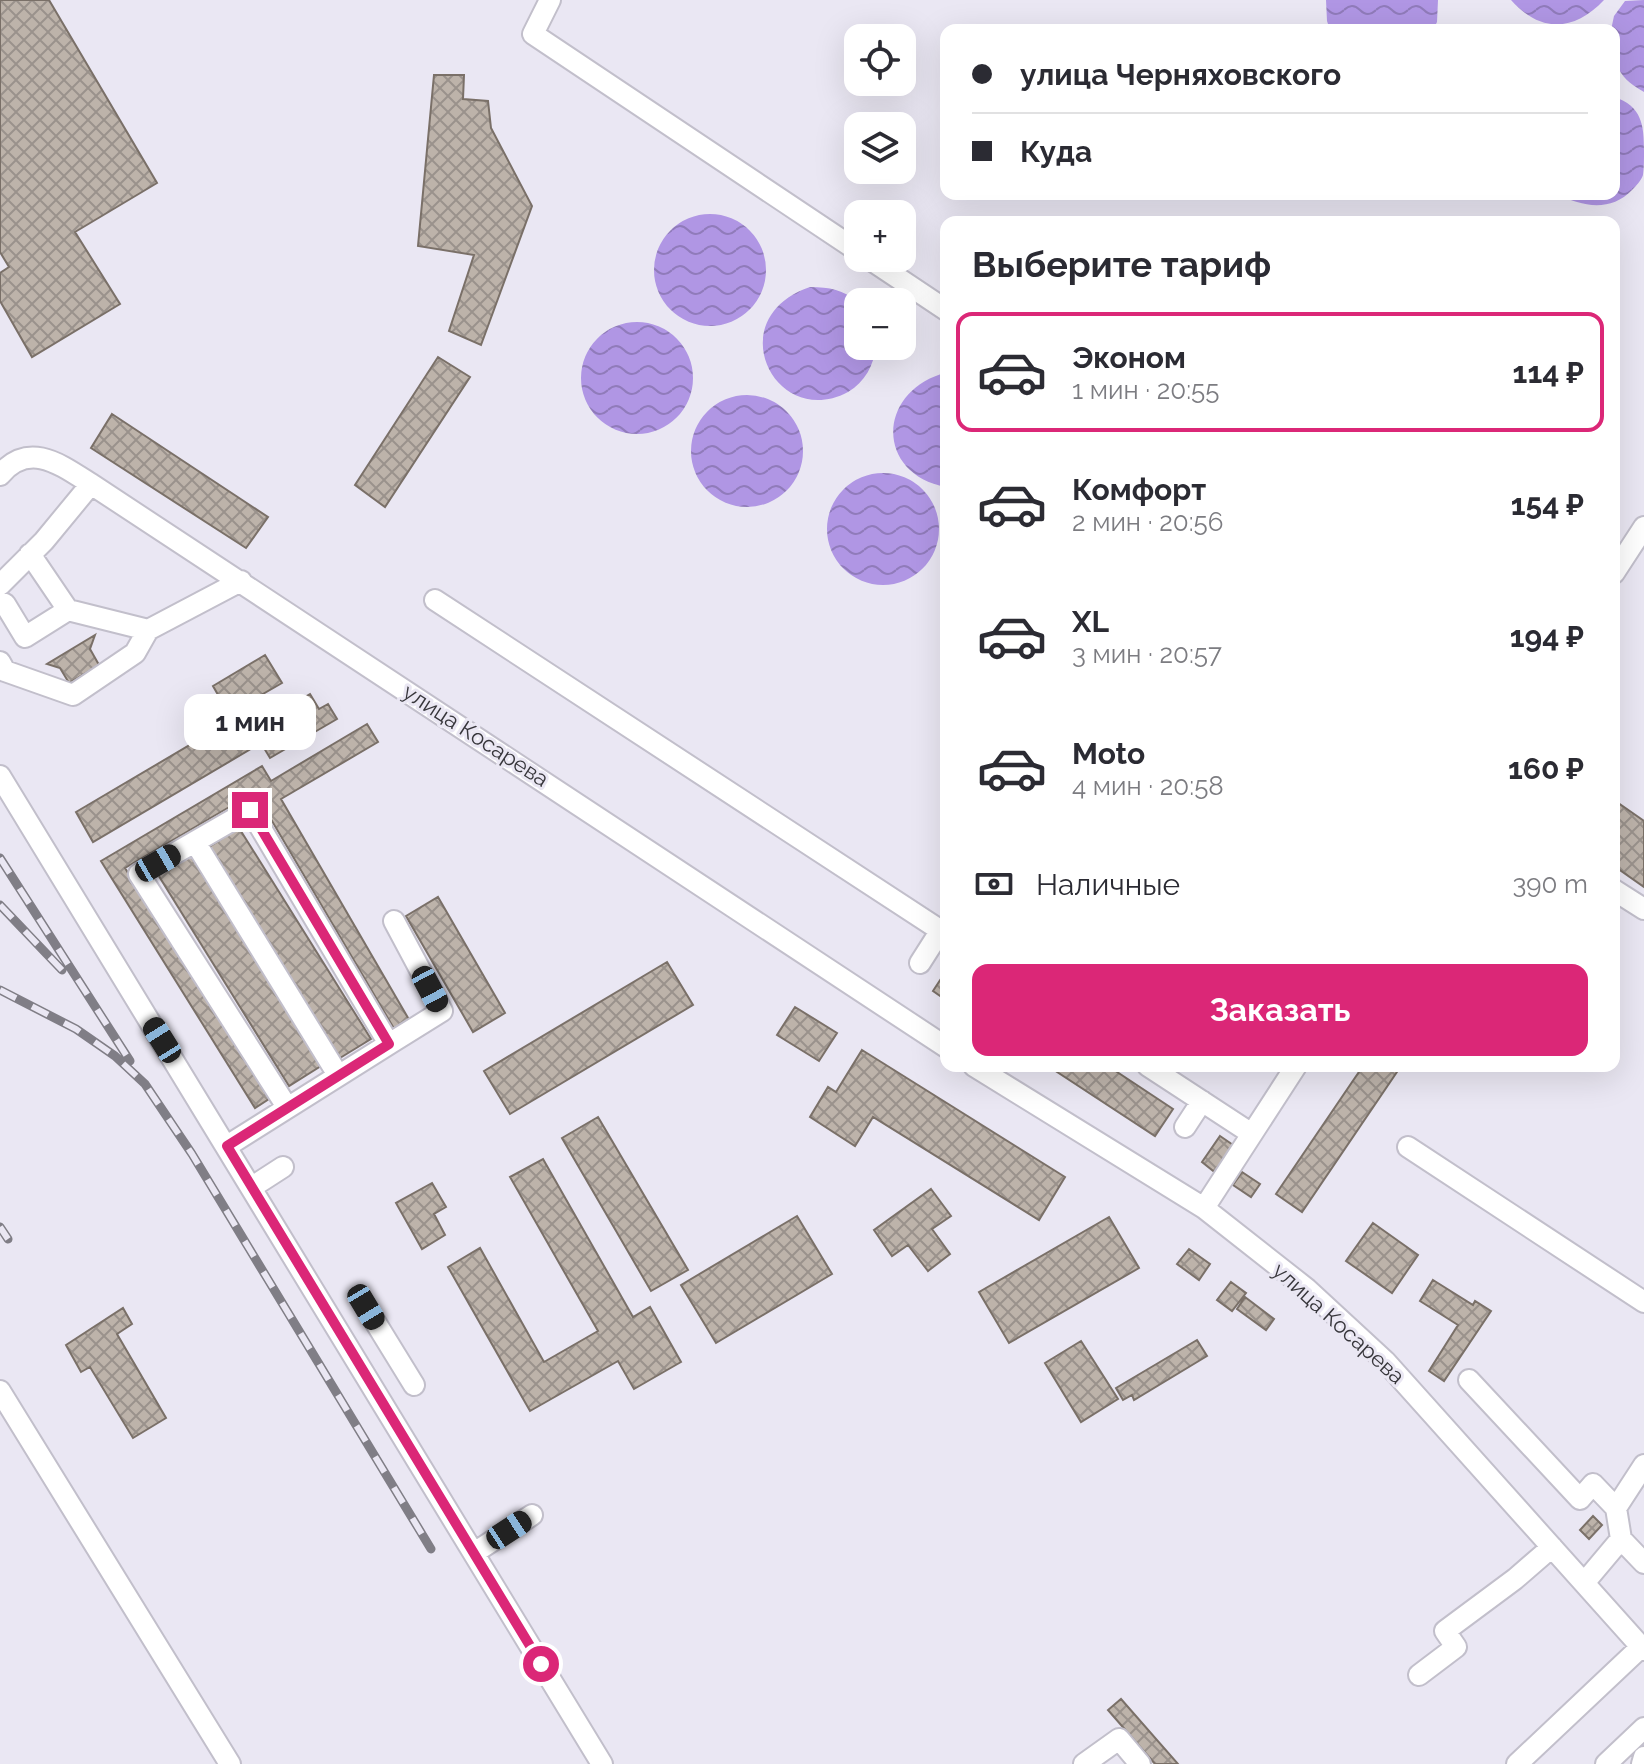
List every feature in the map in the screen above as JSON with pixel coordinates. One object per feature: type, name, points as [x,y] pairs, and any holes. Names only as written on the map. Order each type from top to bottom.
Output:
[{"type":"street","points":[[550,0],[533,34],[844,242]]},
{"type":"street","points":[[889,272],[940,306]]},
{"type":"street","name":"улица Косарева","points":[[4,463],[33,457],[54,462],[91,484],[940,1043]]},
{"type":"street","points":[[0,585],[44,541],[91,484]]},
{"type":"street","points":[[1620,564],[1644,527]]},
{"type":"street","points":[[30,554],[68,610],[148,630]]},
{"type":"street","points":[[0,662],[5,671],[73,695],[135,653],[148,630],[241,581]]},
{"type":"street","points":[[435,600],[940,930]]},
{"type":"street","points":[[0,602],[5,604],[25,637],[68,610]]},
{"type":"street","points":[[0,776],[602,1764]]},
{"type":"street","points":[[287,1107],[139,874],[250,810],[389,1044]]},
{"type":"street","points":[[195,842],[338,1075]]},
{"type":"street","points":[[1620,894],[1644,909]]},
{"type":"street","points":[[227,1146],[442,1011],[394,921]]},
{"type":"street","points":[[920,963],[940,936]]},
{"type":"street","name":"улица Косарева","points":[[984,1072],[1204,1208],[1307,1289],[1385,1361],[1642,1648]]},
{"type":"street","points":[[1157,1072],[1252,1134]]},
{"type":"street","points":[[1204,1208],[1292,1072]]},
{"type":"street","points":[[1185,1127],[1202,1101]]},
{"type":"street","points":[[1408,1147],[1644,1302]]},
{"type":"street","points":[[252,1187],[283,1167]]},
{"type":"street","points":[[335,1325],[372,1304],[414,1385]]},
{"type":"street","points":[[1469,1380],[1580,1499],[1593,1484],[1616,1508],[1621,1539],[1644,1563]]},
{"type":"street","points":[[0,1391],[230,1764]]},
{"type":"street","points":[[1616,1508],[1644,1465]]},
{"type":"street","points":[[474,1553],[532,1515]]},
{"type":"street","points":[[1584,1583],[1621,1539]]},
{"type":"street","points":[[1419,1675],[1456,1647],[1445,1631],[1552,1547]]},
{"type":"street","points":[[1517,1764],[1642,1648]]},
{"type":"street","points":[[1606,1764],[1644,1728]]},
{"type":"street","points":[[1084,1764],[1119,1739],[1140,1764]]},
{"type":"street","points":[[1642,1764],[1644,1757]]},
{"type":"water","points":[[1326,0],[1438,0],[1436,24],[1328,24]]},
{"type":"water","points":[[1511,0],[1604,0],[1581,18],[1557,24],[1534,18]]},
{"type":"water","points":[[1644,0],[1644,92],[1620,71],[1620,24],[1612,24],[1625,1]]},
{"type":"water","points":[[1620,100],[1636,111],[1640,118],[1644,142],[1643,175],[1620,199]]},
{"type":"water","points":[[1572,200],[1619,200],[1596,205]]},
{"type":"water","points":[[710,214],[732,218],[750,230],[762,248],[766,270],[762,292],[750,310],[732,322],[710,326],[688,322],[670,310],[658,292],[654,270],[658,248],[670,230],[688,218]]},
{"type":"water","points":[[810,287],[844,294],[844,360],[873,360],[859,383],[848,392],[822,400],[798,396],[780,384],[768,366],[763,344],[767,322],[783,302]]},
{"type":"water","points":[[637,322],[659,326],[677,338],[689,356],[693,378],[689,400],[677,418],[659,430],[637,434],[615,430],[597,418],[585,400],[581,378],[585,356],[597,338],[615,326]]},
{"type":"water","points":[[940,374],[940,485],[924,480],[907,467],[897,452],[893,434],[896,416],[904,399],[919,385]]},
{"type":"water","points":[[747,395],[769,399],[787,411],[799,429],[803,451],[799,473],[787,491],[769,503],[747,507],[725,503],[707,491],[695,473],[691,451],[695,429],[707,411],[725,399]]},
{"type":"water","points":[[883,473],[905,477],[923,489],[935,507],[939,529],[935,551],[923,569],[905,581],[883,585],[861,581],[843,569],[831,551],[827,529],[831,507],[843,489],[861,477]]},
{"type":"building","points":[[0,0],[49,0],[157,183],[75,232],[120,304],[32,357],[0,301],[0,273],[9,267],[0,252]]},
{"type":"building","points":[[434,75],[464,75],[463,99],[488,101],[491,128],[532,206],[481,345],[449,331],[474,255],[418,246]]},
{"type":"building","points":[[438,357],[470,377],[385,507],[355,485]]},
{"type":"building","points":[[112,414],[268,517],[246,548],[91,448]]},
{"type":"building","points":[[95,635],[90,649],[99,665],[69,683],[60,668],[47,664]]},
{"type":"building","points":[[265,655],[282,683],[237,709],[229,695],[221,700],[213,686]]},
{"type":"building","points":[[310,694],[319,709],[328,704],[337,719],[270,758],[261,743],[93,842],[76,812],[244,713],[252,728]]},
{"type":"building","points":[[367,724],[378,742],[281,799],[411,1023],[396,1032],[255,792],[125,868],[269,1099],[255,1108],[101,861],[262,766],[271,781]]},
{"type":"building","points":[[1620,804],[1644,821],[1644,887],[1620,870]]},
{"type":"building","points":[[239,828],[371,1039],[340,1058],[209,847]]},
{"type":"building","points":[[189,853],[321,1066],[289,1086],[157,873]]},
{"type":"building","points":[[438,897],[505,1013],[473,1032],[406,916]]},
{"type":"building","points":[[667,962],[693,1005],[510,1114],[484,1071]]},
{"type":"building","points":[[940,980],[940,996],[933,991]]},
{"type":"building","points":[[795,1007],[837,1033],[819,1061],[777,1035]]},
{"type":"building","points":[[862,1050],[1065,1177],[1039,1220],[873,1117],[855,1146],[810,1117],[828,1087],[836,1092]]},
{"type":"building","points":[[1057,1072],[1117,1072],[1173,1109],[1155,1136]]},
{"type":"building","points":[[1359,1072],[1397,1072],[1302,1212],[1276,1194]]},
{"type":"building","points":[[598,1117],[688,1270],[651,1291],[562,1138]]},
{"type":"building","points":[[1220,1136],[1236,1147],[1217,1174],[1202,1162]]},
{"type":"building","points":[[543,1159],[633,1317],[650,1307],[681,1362],[634,1389],[618,1361],[530,1411],[448,1267],[480,1248],[544,1362],[598,1331],[510,1177]]},
{"type":"building","points":[[1242,1172],[1260,1184],[1251,1197],[1233,1185]]},
{"type":"building","points":[[432,1183],[446,1207],[434,1214],[445,1235],[422,1249],[396,1203]]},
{"type":"building","points":[[931,1189],[951,1216],[932,1229],[950,1254],[928,1271],[908,1245],[892,1256],[874,1230]]},
{"type":"building","points":[[797,1216],[832,1274],[716,1343],[681,1285]]},
{"type":"building","points":[[1109,1217],[1139,1268],[1009,1343],[979,1292]]},
{"type":"building","points":[[1373,1223],[1418,1255],[1392,1293],[1346,1261]]},
{"type":"building","points":[[1189,1249],[1210,1264],[1199,1280],[1177,1264]]},
{"type":"building","points":[[1433,1280],[1473,1305],[1475,1301],[1491,1311],[1444,1381],[1429,1371],[1458,1325],[1420,1301]]},
{"type":"building","points":[[1231,1282],[1246,1293],[1232,1311],[1217,1300]]},
{"type":"building","points":[[1245,1297],[1274,1319],[1266,1330],[1237,1309]]},
{"type":"building","points":[[123,1308],[132,1324],[117,1334],[166,1418],[133,1438],[90,1367],[81,1372],[66,1345]]},
{"type":"building","points":[[1197,1340],[1207,1356],[1134,1400],[1132,1395],[1123,1400],[1116,1388]]},
{"type":"building","points":[[1081,1341],[1118,1399],[1081,1422],[1045,1363]]},
{"type":"building","points":[[1593,1516],[1602,1525],[1589,1539],[1580,1530]]},
{"type":"building","points":[[1121,1699],[1178,1764],[1155,1764],[1108,1710]]},
{"type":"railway","points":[[0,858],[130,1061]]},
{"type":"railway","points":[[0,905],[62,970]]},
{"type":"railway","points":[[0,990],[76,1029],[115,1056],[145,1084],[192,1154],[431,1549]]},
{"type":"railway","points":[[0,1227],[8,1239]]},
{"type":"route","points":[[250,810],[389,1044],[227,1146],[541,1664]]}]
